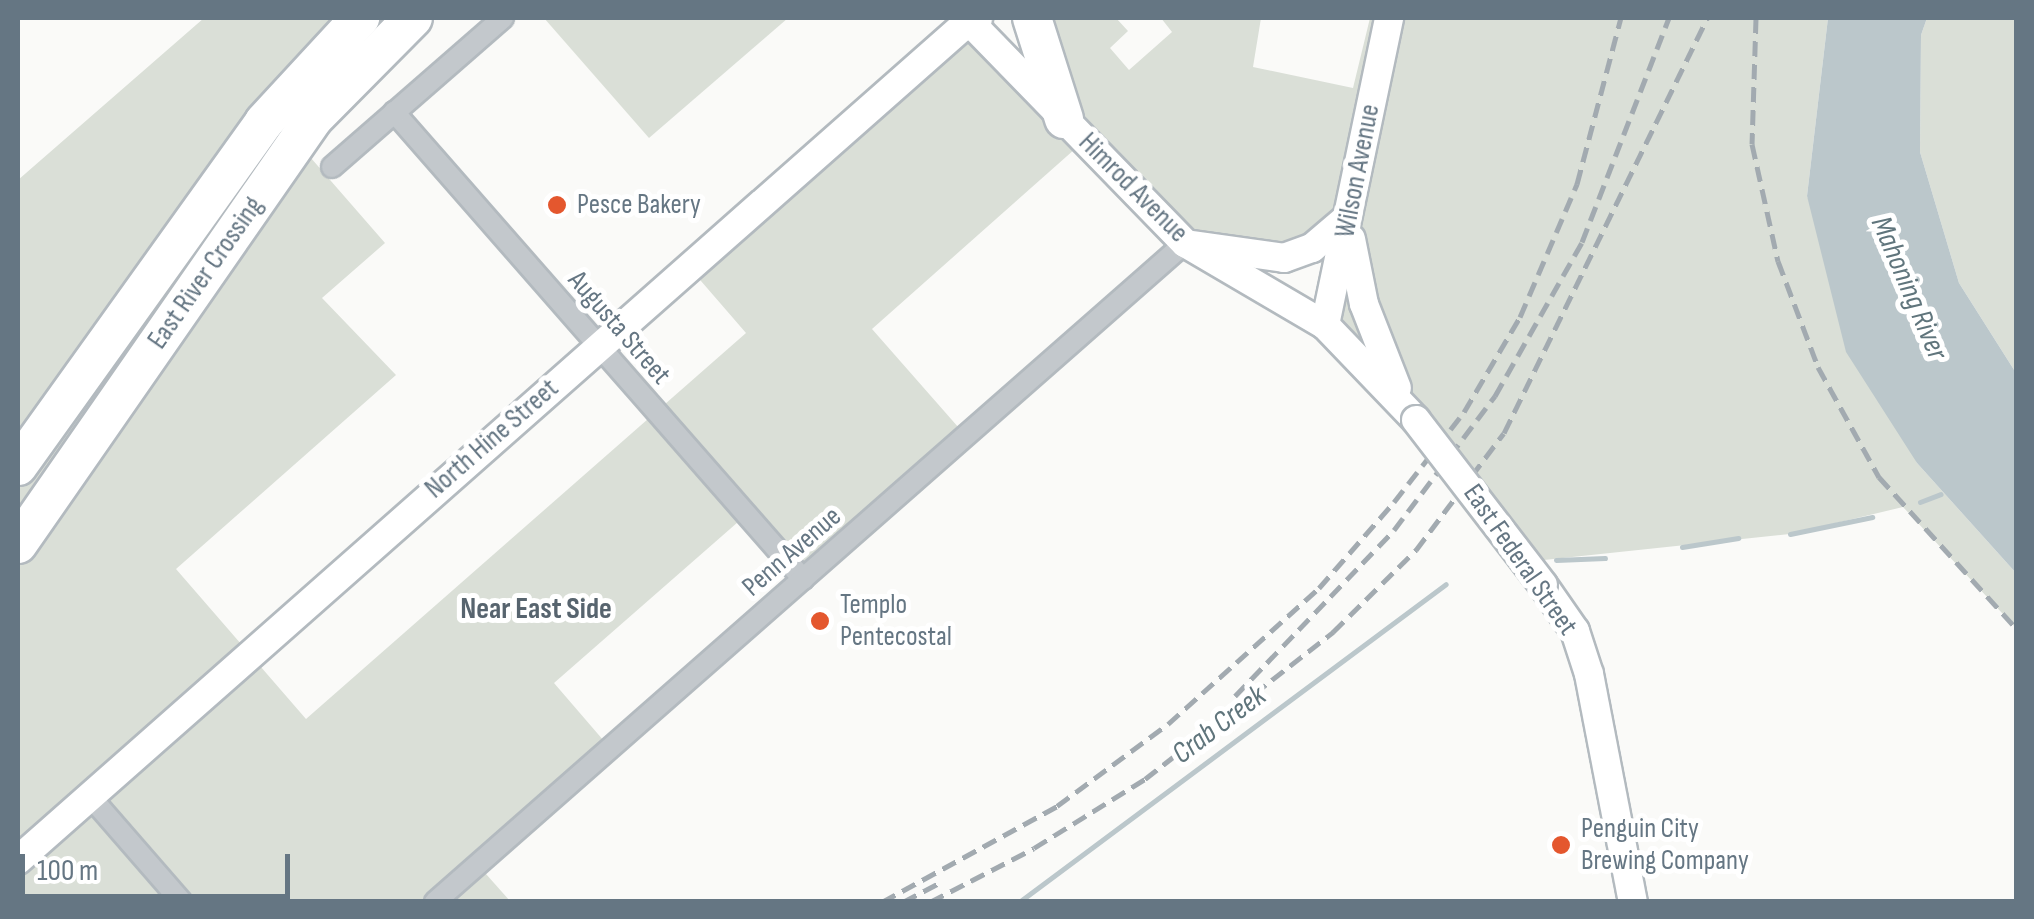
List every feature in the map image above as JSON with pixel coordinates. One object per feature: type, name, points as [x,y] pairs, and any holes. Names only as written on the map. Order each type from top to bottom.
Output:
[{"type":"highway","name":"East River Crossing","points":[[18,466],[264,122],[360,18]]},
{"type":"highway","name":"East River Crossing","points":[[18,544],[313,118],[413,18]]},
{"type":"highway","points":[[1032,18],[1064,120]]},
{"type":"highway","points":[[18,440],[144,289]]},
{"type":"main road","name":"Wilson Avenue","points":[[1325,325],[1390,18]]},
{"type":"main road","name":"Himrod Avenue","points":[[969,19],[1185,243],[1325,325]]},
{"type":"main road","name":"North Hine Street","points":[[18,860],[88,794],[969,19]]},
{"type":"main road","points":[[1185,243],[1284,258],[1312,248],[1347,218],[1364,304],[1409,410]]},
{"type":"main road","name":"East Federal Street","points":[[1325,325],[1409,410],[1574,631],[1589,674],[1634,902]]},
{"type":"street","points":[[332,168],[503,18]]},
{"type":"street","name":"Augusta Street","points":[[394,112],[803,579]]},
{"type":"street","name":"Penn Avenue","points":[[435,902],[1185,243]]},
{"type":"street","points":[[88,794],[182,902]]},
{"type":"shaded area","points":[[204,18],[413,18],[297,142],[385,243],[322,298],[396,375],[176,569],[306,719],[746,333],[688,266],[969,21],[1062,117],[1032,18],[1116,18],[1128,31],[1110,48],[1129,70],[1172,32],[1161,18],[1261,18],[1253,67],[1353,88],[1370,18],[1828,18],[1807,196],[1917,463],[2016,573],[2016,628],[1903,507],[1790,534],[1525,562],[1325,325],[1347,219],[1312,248],[1185,243],[1084,141],[872,329],[966,436],[803,579],[746,515],[554,683],[610,748],[478,865],[510,901],[18,901],[18,180]]},
{"type":"shaded area","points":[[544,18],[788,18],[649,138]]},
{"type":"shaded area","points":[[1927,18],[2016,18],[2016,373],[1959,283],[1920,152],[1921,35]]},
{"type":"water","name":"Mahoning River","points":[[1828,18],[1927,18],[1921,35],[1920,152],[1959,283],[2016,373],[2016,573],[1917,463],[1846,352],[1807,196]]},
{"type":"waterway","name":"Crab Creek","points":[[1920,502],[1941,494]]},
{"type":"waterway","name":"Crab Creek","points":[[1790,534],[1872,517]]},
{"type":"waterway","name":"Crab Creek","points":[[1682,547],[1738,538]]},
{"type":"waterway","name":"Crab Creek","points":[[1556,560],[1605,558]]},
{"type":"waterway","name":"Crab Creek","points":[[1019,902],[1446,584]]},
{"type":"railway","points":[[882,902],[1057,806],[1168,724],[1319,588],[1394,502],[1464,412],[1520,317],[1577,184],[1621,18]]},
{"type":"railway","points":[[1235,696],[1394,530],[1495,396],[1582,242],[1669,18]]},
{"type":"railway","points":[[930,902],[1034,848],[1145,779],[1333,632],[1416,550],[1504,433],[1707,18]]},
{"type":"railway","points":[[1756,18],[1752,144],[1778,261],[1818,367],[1879,477],[2016,628]]},
{"type":"railway","points":[[903,902],[941,882]]},
{"type":"place","name":"Pesce Bakery","points":[[557,205]]},
{"type":"place","name":"Templo Pentecostal","points":[[820,621]]},
{"type":"place","name":"Penguin City Brewing Company","points":[[1561,845]]},
{"type":"district","name":"Near East Side","points":[[536,609]]}]
